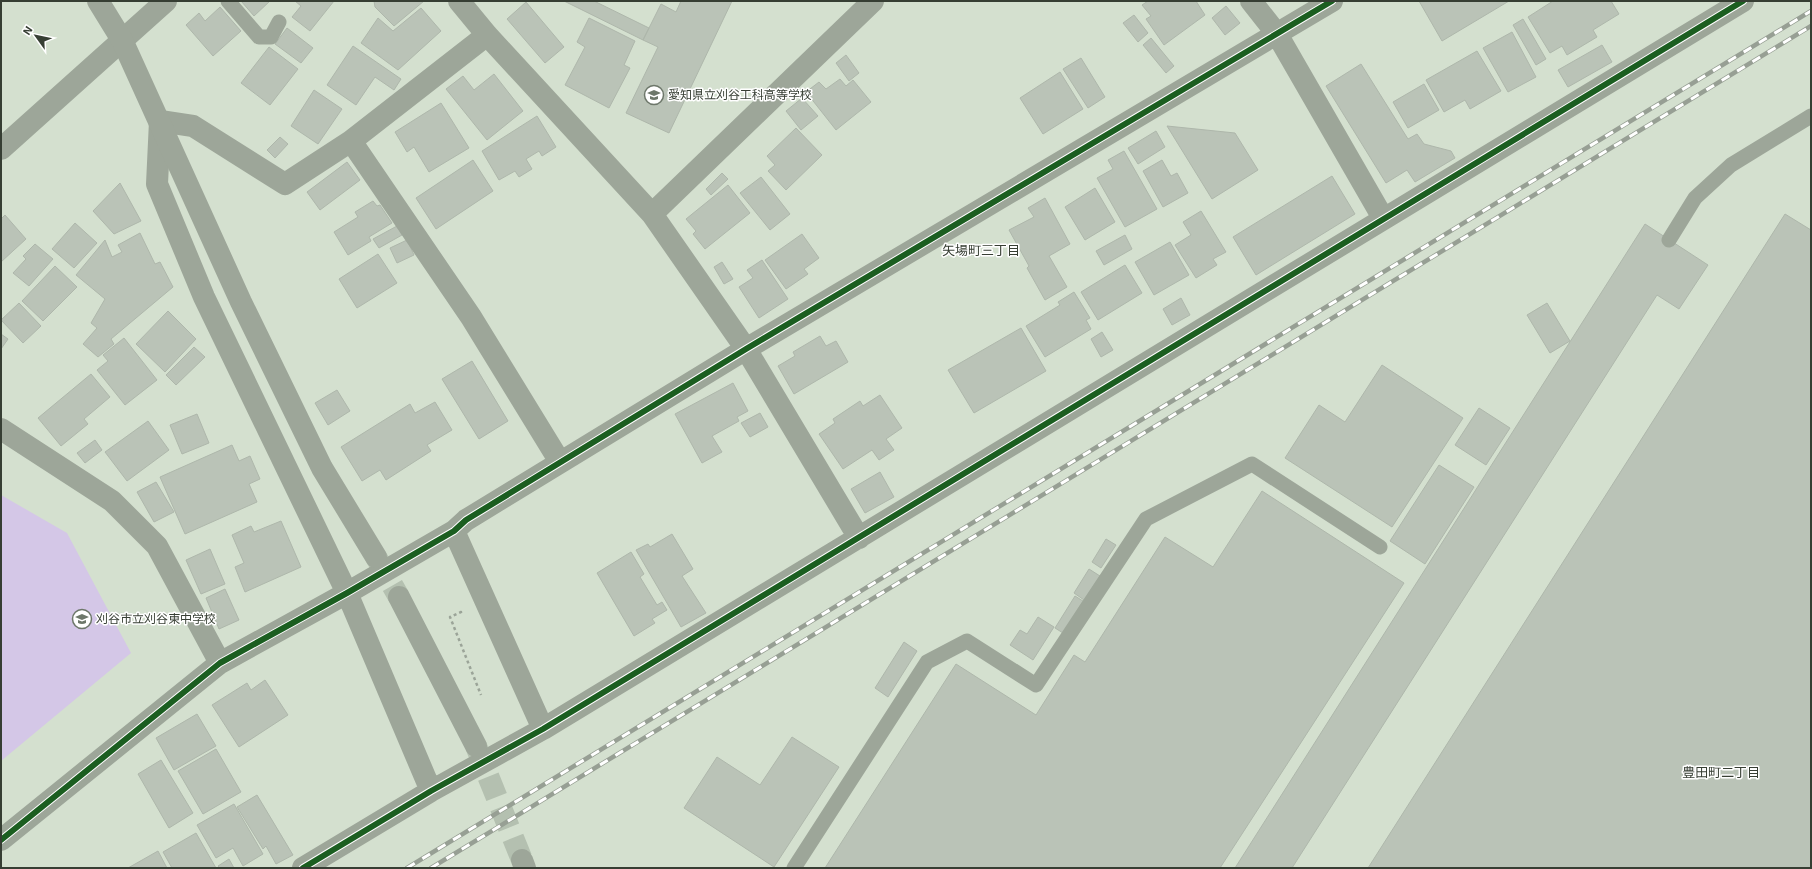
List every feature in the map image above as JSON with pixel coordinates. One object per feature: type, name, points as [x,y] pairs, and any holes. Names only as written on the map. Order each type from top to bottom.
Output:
[{"type":"street","points":[[98,1],[122,40],[242,302],[322,468],[376,557]]},
{"type":"street","points":[[1,149],[166,1]]},
{"type":"street","points":[[459,1],[487,35],[652,214],[746,349],[859,538]]},
{"type":"street","points":[[652,214],[873,1]]},
{"type":"street","points":[[1251,1],[1277,34],[1382,218]]},
{"type":"street","points":[[1,840],[220,663],[347,593],[454,531],[466,520],[746,349],[1332,1]]},
{"type":"street","points":[[303,868],[431,791],[544,729],[1382,218],[1743,1]]},
{"type":"street","points":[[160,121],[194,126],[285,184],[351,141],[487,35]]},
{"type":"street","points":[[160,121],[157,184],[204,297],[347,593],[431,791]]},
{"type":"street","points":[[351,141],[471,317],[560,462]]},
{"type":"street","points":[[1,429],[112,501],[158,546],[220,663]]},
{"type":"street","points":[[454,531],[544,729]]},
{"type":"street","points":[[399,597],[476,746]]},
{"type":"lane","points":[[228,1],[259,37],[270,37],[279,22]]},
{"type":"lane","points":[[1669,240],[1695,198],[1731,165],[1811,116]]},
{"type":"lane","points":[[794,868],[926,662],[967,641],[1036,685],[1146,519],[1252,464],[1380,547]]},
{"type":"path","points":[[464,619],[461,612],[450,617],[484,701]]},
{"type":"shaded area","points":[[1,495],[67,533],[131,653],[1,761]]},
{"type":"building","points":[[241,1],[270,1],[254,16]]},
{"type":"building","points":[[295,1],[334,1],[310,31],[292,17],[301,6]]},
{"type":"building","points":[[374,1],[424,1],[394,26],[375,7]]},
{"type":"building","points":[[564,1],[594,1],[649,28],[643,40]]},
{"type":"building","points":[[681,1],[732,1],[669,133],[626,113],[658,47],[643,40],[661,4],[676,12]]},
{"type":"building","points":[[1148,1],[1196,1],[1205,15],[1164,45],[1146,19],[1151,16],[1142,5]]},
{"type":"building","points":[[1419,1],[1509,1],[1442,41]]},
{"type":"building","points":[[1553,1],[1611,1],[1619,14],[1593,30],[1597,37],[1567,55],[1562,46],[1550,53],[1528,17]]},
{"type":"building","points":[[526,2],[564,47],[545,63],[507,19]]},
{"type":"building","points":[[1226,6],[1240,23],[1225,35],[1212,18]]},
{"type":"building","points":[[220,7],[241,31],[213,56],[186,25],[199,13],[205,21]]},
{"type":"building","points":[[421,8],[441,31],[398,70],[361,43],[378,18],[393,31]]},
{"type":"building","points":[[1134,15],[1148,33],[1138,42],[1123,23]]},
{"type":"building","points":[[589,18],[635,41],[624,65],[630,68],[609,108],[565,85],[585,47],[577,42]]},
{"type":"building","points":[[1523,19],[1546,59],[1536,65],[1513,25]]},
{"type":"building","points":[[287,28],[313,48],[301,63],[275,44]]},
{"type":"building","points":[[1512,32],[1536,77],[1508,92],[1483,48]]},
{"type":"building","points":[[1151,38],[1174,66],[1166,73],[1143,45]]},
{"type":"building","points":[[1602,45],[1612,62],[1568,87],[1558,70]]},
{"type":"building","points":[[353,46],[401,79],[394,90],[375,77],[356,105],[327,85]]},
{"type":"building","points":[[269,47],[298,69],[270,105],[241,83]]},
{"type":"building","points":[[1477,51],[1501,91],[1470,109],[1465,100],[1444,112],[1426,80]]},
{"type":"building","points":[[846,55],[859,73],[849,81],[836,63]]},
{"type":"building","points":[[1081,58],[1105,97],[1088,108],[1063,69]]},
{"type":"building","points":[[1361,64],[1408,139],[1417,134],[1424,144],[1451,151],[1455,158],[1415,182],[1407,170],[1386,183],[1326,86]]},
{"type":"building","points":[[1060,72],[1083,109],[1043,134],[1020,98]]},
{"type":"building","points":[[494,74],[523,111],[487,140],[446,89],[463,76],[474,90]]},
{"type":"building","points":[[840,79],[846,86],[853,80],[871,102],[836,130],[806,92],[819,82],[826,89]]},
{"type":"building","points":[[1424,84],[1439,110],[1408,128],[1393,102]]},
{"type":"building","points":[[314,90],[342,109],[318,144],[291,126]]},
{"type":"building","points":[[802,98],[818,116],[801,130],[786,111]]},
{"type":"building","points":[[441,103],[469,148],[429,172],[414,147],[407,152],[395,132]]},
{"type":"building","points":[[537,116],[556,147],[542,156],[539,151],[526,159],[532,169],[519,177],[515,171],[499,180],[482,151]]},
{"type":"building","points":[[1167,126],[1235,133],[1258,170],[1212,199]]},
{"type":"building","points":[[796,128],[822,155],[786,190],[768,171],[775,165],[767,156]]},
{"type":"building","points":[[1156,131],[1165,147],[1138,164],[1128,148]]},
{"type":"building","points":[[280,137],[288,144],[275,158],[267,150]]},
{"type":"building","points":[[1124,151],[1157,209],[1125,227],[1097,178],[1113,169],[1108,160]]},
{"type":"building","points":[[473,160],[493,191],[436,229],[416,198]]},
{"type":"building","points":[[1162,160],[1171,176],[1177,173],[1188,193],[1163,207],[1143,171]]},
{"type":"building","points":[[347,162],[360,180],[320,210],[307,192]]},
{"type":"building","points":[[722,173],[728,179],[711,195],[706,189]]},
{"type":"building","points":[[1332,176],[1355,214],[1256,275],[1233,237]]},
{"type":"building","points":[[761,177],[790,214],[770,230],[740,193]]},
{"type":"building","points":[[120,183],[141,221],[114,234],[93,211]]},
{"type":"building","points":[[728,185],[750,213],[705,249],[693,234],[696,231],[686,219]]},
{"type":"building","points":[[1095,188],[1115,222],[1085,240],[1065,207]]},
{"type":"building","points":[[1045,198],[1070,244],[1049,256],[1067,287],[1045,300],[1027,268],[1029,266],[1009,230],[1034,217],[1028,208]]},
{"type":"building","points":[[373,201],[377,206],[380,205],[392,223],[369,237],[371,241],[348,255],[334,232],[358,217],[355,212]]},
{"type":"building","points":[[1201,211],[1226,252],[1213,259],[1217,265],[1196,278],[1175,245],[1191,235],[1183,222]]},
{"type":"building","points":[[1785,214],[1811,230],[1811,868],[1368,868]]},
{"type":"building","points":[[5,215],[26,239],[1,262],[1,219]]},
{"type":"building","points":[[75,223],[97,243],[74,268],[52,249]]},
{"type":"building","points":[[1645,224],[1708,265],[1679,309],[1657,295],[1292,868],[1235,868]]},
{"type":"building","points":[[397,226],[402,235],[379,248],[373,239]]},
{"type":"building","points":[[140,233],[155,264],[160,262],[173,287],[111,339],[114,344],[98,357],[83,344],[97,328],[91,323],[105,299],[76,275],[105,240],[112,257],[122,252],[118,245]]},
{"type":"building","points":[[802,234],[819,258],[804,269],[808,274],[786,289],[765,260]]},
{"type":"building","points":[[1125,235],[1132,249],[1104,265],[1096,251]]},
{"type":"building","points":[[407,240],[414,255],[397,263],[390,248]]},
{"type":"building","points":[[1170,242],[1189,275],[1154,295],[1135,262]]},
{"type":"building","points":[[35,244],[53,259],[29,286],[13,273],[26,259],[23,256]]},
{"type":"building","points":[[378,254],[397,283],[357,308],[339,279]]},
{"type":"building","points":[[762,260],[788,299],[759,318],[739,287],[753,278],[747,270]]},
{"type":"building","points":[[722,262],[733,279],[724,284],[714,267]]},
{"type":"building","points":[[1125,265],[1142,293],[1098,320],[1081,292]]},
{"type":"building","points":[[55,266],[77,287],[43,321],[22,301]]},
{"type":"building","points":[[1074,292],[1090,318],[1086,320],[1091,329],[1045,357],[1026,326],[1060,305],[1058,302]]},
{"type":"building","points":[[1181,298],[1190,315],[1172,325],[1163,309]]},
{"type":"building","points":[[19,303],[41,326],[23,343],[1,320]]},
{"type":"building","points":[[1547,303],[1570,341],[1550,353],[1527,315]]},
{"type":"building","points":[[168,311],[196,339],[165,372],[136,344]]},
{"type":"building","points":[[1021,328],[1046,371],[974,413],[948,370]]},
{"type":"building","points":[[1102,332],[1113,350],[1101,357],[1091,339]]},
{"type":"building","points":[[1,334],[8,339],[1,349]]},
{"type":"building","points":[[820,336],[826,346],[836,341],[848,362],[794,394],[778,366],[795,356],[793,352]]},
{"type":"building","points":[[124,338],[157,380],[125,405],[97,370],[108,361],[103,355]]},
{"type":"building","points":[[194,347],[205,357],[176,385],[166,375]]},
{"type":"building","points":[[472,361],[508,421],[479,439],[442,379]]},
{"type":"building","points":[[1382,365],[1463,418],[1392,527],[1285,458],[1319,405],[1345,422]]},
{"type":"building","points":[[91,374],[110,397],[84,419],[88,424],[61,446],[38,418]]},
{"type":"building","points":[[733,383],[748,411],[737,417],[739,421],[712,436],[722,452],[702,463],[675,414]]},
{"type":"building","points":[[337,390],[350,411],[328,425],[315,403]]},
{"type":"building","points":[[880,395],[902,428],[886,439],[894,450],[879,460],[872,450],[843,469],[819,434],[835,423],[833,419],[860,401],[863,406]]},
{"type":"building","points":[[435,402],[452,430],[427,445],[431,451],[386,480],[380,470],[362,481],[341,447],[410,404],[415,413]]},
{"type":"building","points":[[1479,408],[1510,428],[1486,465],[1455,445]]},
{"type":"building","points":[[760,413],[768,427],[750,437],[741,423]]},
{"type":"building","points":[[197,414],[209,443],[182,454],[170,425]]},
{"type":"building","points":[[148,421],[169,450],[127,481],[105,452]]},
{"type":"building","points":[[95,440],[102,450],[85,463],[77,453]]},
{"type":"building","points":[[232,445],[239,461],[250,456],[260,479],[249,484],[257,502],[185,534],[160,477]]},
{"type":"building","points":[[1439,465],[1474,487],[1425,564],[1390,541]]},
{"type":"building","points":[[880,472],[894,497],[865,513],[851,489]]},
{"type":"building","points":[[156,482],[174,512],[154,522],[137,492]]},
{"type":"building","points":[[1262,491],[1404,583],[1220,868],[825,868],[956,664],[1036,715],[1074,655],[1085,662],[1165,537],[1213,567]]},
{"type":"building","points":[[281,521],[301,567],[245,592],[235,567],[244,563],[232,535],[251,526],[254,532]]},
{"type":"building","points":[[672,534],[693,569],[682,576],[706,613],[681,627],[636,550],[648,544],[650,547]]},
{"type":"building","points":[[1106,539],[1116,545],[1101,568],[1092,562]]},
{"type":"building","points":[[210,549],[225,584],[201,594],[186,560]]},
{"type":"building","points":[[631,552],[644,574],[640,577],[657,605],[662,602],[667,610],[652,619],[655,623],[634,636],[597,573]]},
{"type":"building","points":[[1089,569],[1100,576],[1084,600],[1074,593]]},
{"type":"building","points":[[225,589],[239,620],[219,629],[206,598]]},
{"type":"building","points":[[1075,596],[1083,601],[1063,633],[1055,628]]},
{"type":"building","points":[[1038,617],[1054,627],[1033,660],[1010,645],[1020,630],[1027,634]]},
{"type":"building","points":[[904,642],[917,651],[888,697],[875,688]]},
{"type":"building","points":[[265,680],[288,715],[239,747],[212,705],[247,683],[251,690]]},
{"type":"building","points":[[197,714],[216,746],[174,770],[156,738]]},
{"type":"building","points":[[792,737],[839,767],[774,867],[684,808],[717,757],[760,785]]},
{"type":"building","points":[[216,749],[241,792],[203,814],[178,771]]},
{"type":"building","points":[[161,760],[193,813],[169,828],[138,774]]},
{"type":"building","points":[[257,795],[293,855],[276,864],[266,846],[263,849],[237,807]]},
{"type":"building","points":[[234,804],[263,854],[243,866],[233,848],[216,858],[197,825]]},
{"type":"building","points":[[196,833],[216,868],[172,868],[163,852]]},
{"type":"building","points":[[158,851],[167,868],[128,868]]},
{"type":"building","points":[[229,859],[234,868],[220,868],[218,866]]},
{"type":"tunnel","points":[[376,557],[399,597]]},
{"type":"tunnel","points":[[476,746],[522,860]]},
{"type":"railway","points":[[407,868],[1811,11]]},
{"type":"railway","points":[[431,868],[1811,26]]},
{"type":"cycle path","points":[[1,840],[220,663],[347,593],[454,531],[466,520],[746,349],[1332,1]]},
{"type":"cycle path","points":[[303,868],[431,791],[543,729],[1743,1]]},
{"type":"place","name":"愛知県立刈谷工科高等学校","points":[[654,95]]},
{"type":"place","name":"刈谷市立刈谷東中学校","points":[[82,619]]},
{"type":"district","name":"矢場町三丁目","points":[[981,250]]},
{"type":"district","name":"豊田町二丁目","points":[[1721,772]]}]
